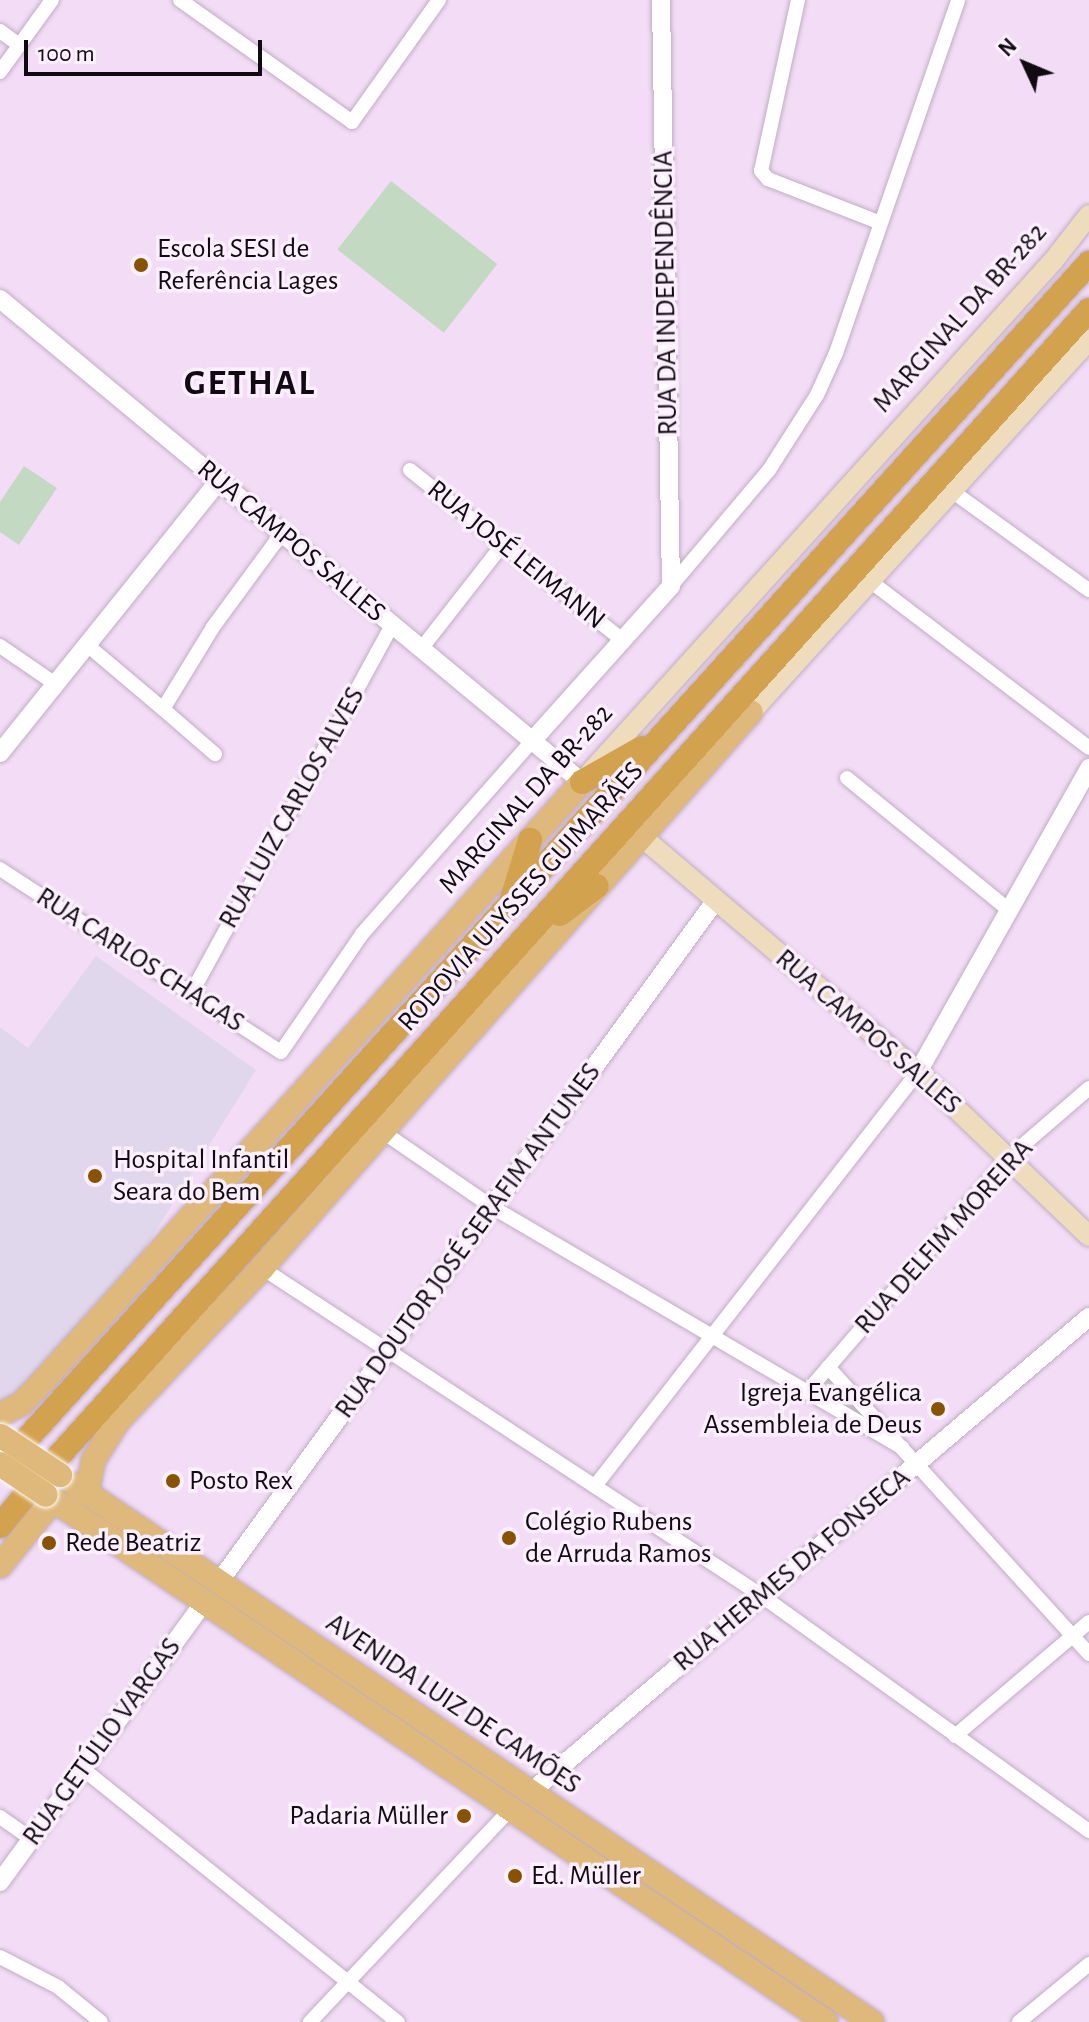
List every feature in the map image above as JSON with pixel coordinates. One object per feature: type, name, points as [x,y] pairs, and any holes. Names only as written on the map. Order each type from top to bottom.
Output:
[{"type":"highway","name":"RODOVIA ULYSSES GUIMARÃES","points":[[0,1467],[1089,263]]},
{"type":"highway","name":"RODOVIA ULYSSES GUIMARÃES","points":[[0,1526],[40,1477],[1089,310]]},
{"type":"highway","points":[[751,712],[800,631]]},
{"type":"highway","points":[[582,782],[661,736]]},
{"type":"highway","points":[[511,903],[530,840]]},
{"type":"highway","points":[[519,943],[597,886]]},
{"type":"main road","name":"MARGINAL DA BR-282","points":[[0,1429],[1054,260],[1089,215]]},
{"type":"main road","points":[[87,1493],[93,1461],[118,1421],[262,1268],[751,712],[1089,340]]},
{"type":"main road","name":"RUA CAMPOS SALLES","points":[[641,836],[918,1072],[1089,1236]]},
{"type":"main road","name":"AVENIDA LUIZ DE CAMÕES","points":[[0,1429],[53,1490],[204,1602],[826,2022]]},
{"type":"main road","name":"AVENIDA LUIZ DE CAMÕES","points":[[0,1467],[53,1490],[87,1493],[872,2022]]},
{"type":"main road","points":[[0,1566],[53,1490]]},
{"type":"main road","points":[[204,1602],[219,1582]]},
{"type":"street","points":[[0,72],[52,0]]},
{"type":"street","points":[[180,0],[352,122],[439,0]]},
{"type":"street","name":"RUA DA INDEPENDÊNCIA","points":[[661,0],[671,586]]},
{"type":"street","points":[[798,0],[761,171],[768,179],[881,223]]},
{"type":"street","points":[[532,741],[738,509],[795,434],[836,353],[958,0]]},
{"type":"street","points":[[0,31],[19,45]]},
{"type":"street","name":"RUA CAMPOS SALLES","points":[[0,299],[582,782]]},
{"type":"street","name":"RUA JOSÉ LEIMANN","points":[[410,470],[622,640]]},
{"type":"street","points":[[0,753],[219,481]]},
{"type":"street","points":[[952,491],[1089,590]]},
{"type":"street","points":[[163,709],[213,627],[282,533]]},
{"type":"street","points":[[421,649],[503,544]]},
{"type":"street","points":[[870,581],[1089,748]]},
{"type":"street","name":"RUA LUIZ CARLOS ALVES","points":[[192,992],[392,625]]},
{"type":"street","points":[[86,644],[215,754]]},
{"type":"street","points":[[0,646],[54,683]]},
{"type":"street","name":"RUA CARLOS CHAGAS","points":[[0,869],[281,1052],[362,934],[532,741]]},
{"type":"street","points":[[595,1486],[918,1072],[1089,768]]},
{"type":"street","points":[[847,778],[1009,910]]},
{"type":"street","name":"RUA DOUTOR JOSÉ SERAFIM ANTUNES","points":[[219,1582],[716,900]]},
{"type":"street","name":"RUA DELFIM MOREIRA","points":[[807,1392],[1008,1158],[1089,1088]]},
{"type":"street","points":[[383,1132],[492,1207],[902,1448]]},
{"type":"street","points":[[262,1268],[762,1596],[1089,1831]]},
{"type":"street","name":"RUA HERMES DA FONSECA","points":[[531,1792],[1089,1317]]},
{"type":"street","points":[[828,1367],[1089,1654]]},
{"type":"street","name":"RUA GETÚLIO VARGAS","points":[[0,1882],[204,1602]]},
{"type":"street","points":[[955,1736],[1089,1622]]},
{"type":"street","points":[[83,1769],[398,2022]]},
{"type":"street","points":[[310,2022],[511,1809]]},
{"type":"street","points":[[0,1817],[32,1839]]},
{"type":"street","points":[[0,1957],[58,1987],[101,2022]]},
{"type":"street","points":[[1019,2022],[1089,1964]]},
{"type":"shaded area","name":"Hospital Infantil Seara do Bem","points":[[96,956],[256,1070],[124,1282],[30,1390],[0,1406],[0,1027],[28,1048]]},
{"type":"green space","points":[[391,181],[497,264],[444,333],[337,250]]},
{"type":"green space","points":[[24,466],[57,488],[19,545],[0,532],[0,502]]},
{"type":"green space","points":[[828,1367],[902,1448],[807,1392]]},
{"type":"place","name":"Escola SESI de Referência Lages","points":[[141,265]]},
{"type":"place","name":"Hospital Infantil Seara do Bem","points":[[95,1176]]},
{"type":"place","name":"Igreja Evangélica Assembleia de Deus","points":[[938,1409]]},
{"type":"place","name":"Posto Rex","points":[[173,1481]]},
{"type":"place","name":"Colégio Rubens de Arruda Ramos","points":[[509,1538]]},
{"type":"place","name":"Rede Beatriz","points":[[49,1543]]},
{"type":"place","name":"Padaria Müller","points":[[464,1816]]},
{"type":"place","name":"Ed. Müller","points":[[515,1876]]},
{"type":"district","name":"GETHAL","points":[[250,384]]}]
